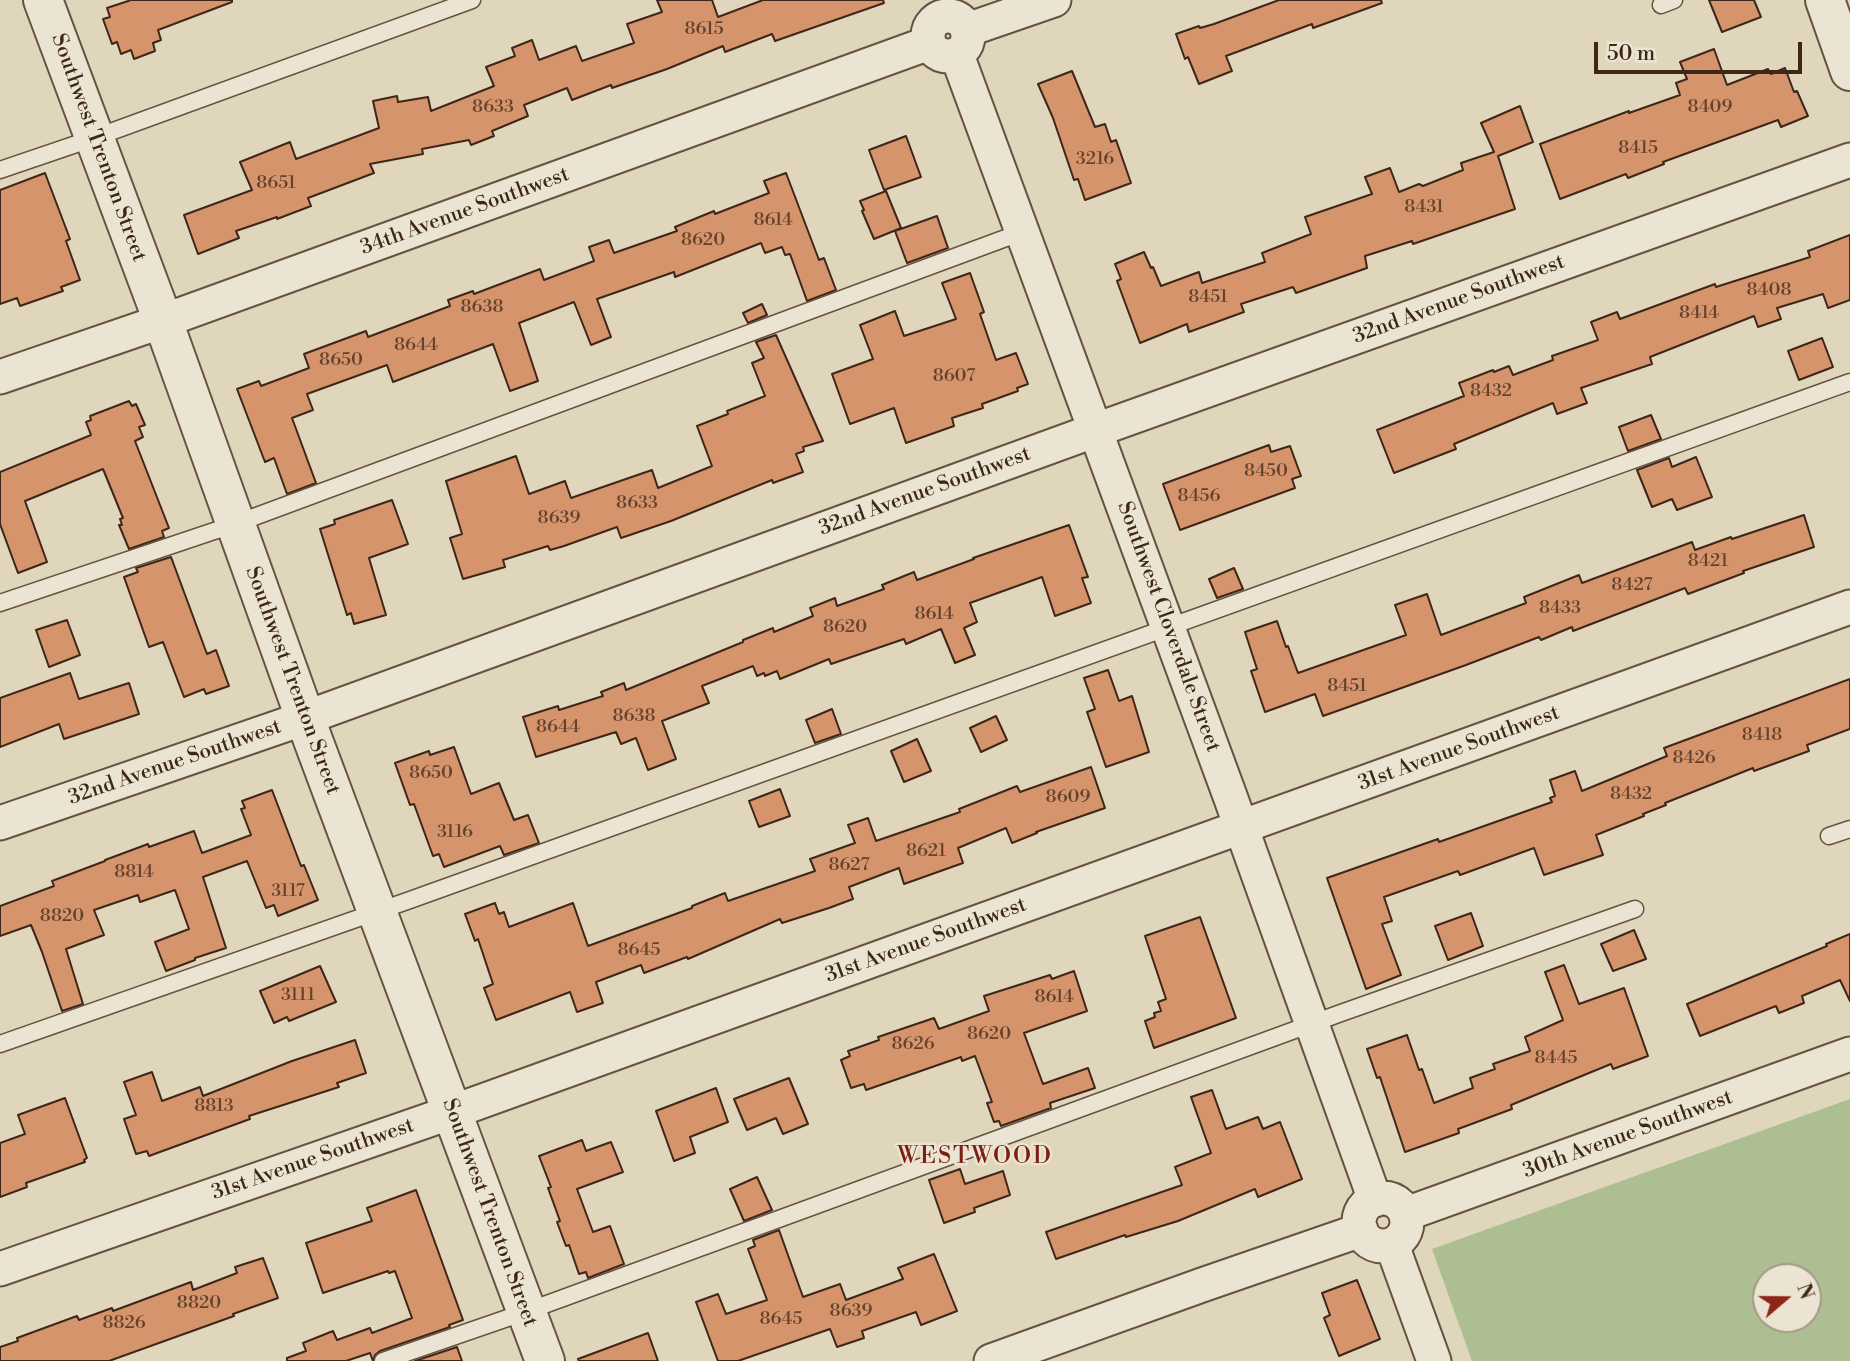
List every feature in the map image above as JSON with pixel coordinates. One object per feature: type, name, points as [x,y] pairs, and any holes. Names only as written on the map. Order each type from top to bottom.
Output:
[{"type":"street","name":"Southwest Trenton Street","points":[[43,0],[163,321],[305,718],[545,1361]]},
{"type":"street","name":"34th Avenue Southwest","points":[[0,377],[163,321],[947,29],[1054,0]]},
{"type":"street","points":[[1825,0],[1850,71]]},
{"type":"street","name":"Southwest Cloverdale Street","points":[[947,29],[1242,827],[1375,1200]]},
{"type":"street","name":"32nd Avenue Southwest","points":[[0,823],[305,718],[1096,430],[1850,160]]},
{"type":"street","name":"31st Avenue Southwest","points":[[0,1269],[452,1112],[1850,607]]},
{"type":"street","name":"30th Avenue Southwest","points":[[1406,1214],[1850,1054]]},
{"type":"street","points":[[1375,1200],[1393,1200],[1406,1214],[1407,1228],[1403,1236],[1392,1245],[1374,1245],[1361,1230],[1361,1213],[1365,1206],[1375,1200]]},
{"type":"street","points":[[991,1361],[1361,1230]]},
{"type":"street","points":[[1392,1245],[1434,1361]]},
{"type":"lane","points":[[0,170],[472,0]]},
{"type":"lane","points":[[0,603],[235,524],[1022,232]]},
{"type":"lane","points":[[0,1044],[1167,629],[1850,382]]},
{"type":"lane","points":[[1829,836],[1850,829]]},
{"type":"lane","points":[[383,1361],[525,1312],[1312,1024],[1635,909]]},
{"type":"green space","points":[[1850,1099],[1850,1361],[1472,1361],[1432,1249]]},
{"type":"building","points":[[131,0],[232,2],[158,30],[161,40],[153,43],[155,51],[134,59],[131,50],[121,54],[117,42],[112,44],[103,19],[110,17],[107,8]]},
{"type":"building","points":[[657,0],[712,0],[718,17],[763,0],[883,0],[884,3],[775,41],[772,34],[725,52],[723,46],[667,69],[612,88],[611,85],[572,100],[567,88],[524,105],[528,116],[492,131],[494,136],[471,145],[469,140],[422,149],[423,154],[370,164],[374,173],[308,198],[311,206],[236,231],[239,238],[198,254],[184,215],[252,190],[240,162],[290,142],[296,159],[379,128],[373,101],[397,96],[398,102],[428,97],[431,111],[494,86],[486,67],[515,56],[512,48],[532,40],[539,60],[576,46],[582,61],[634,43],[627,24],[662,12]]},
{"type":"building","points":[[1279,0],[1381,0],[1382,3],[1313,28],[1312,24],[1226,56],[1232,71],[1199,84],[1188,57],[1185,59],[1176,34],[1214,24]]},
{"type":"building","points":[[1709,0],[1754,0],[1761,17],[1722,32]]},
{"type":"building","points":[[1714,49],[1727,85],[1768,69],[1771,74],[1785,68],[1794,92],[1797,91],[1808,116],[1781,127],[1778,120],[1663,162],[1664,164],[1628,178],[1626,174],[1560,199],[1540,144],[1680,95],[1676,83],[1687,79],[1680,62]]},
{"type":"building","points":[[1072,71],[1095,127],[1105,124],[1111,142],[1116,140],[1131,183],[1085,200],[1078,179],[1074,180],[1053,118],[1038,84]]},
{"type":"building","points":[[1520,106],[1533,142],[1498,156],[1515,209],[1413,244],[1412,241],[1365,256],[1367,268],[1296,293],[1293,287],[1241,304],[1244,312],[1189,332],[1187,324],[1140,343],[1117,281],[1121,279],[1115,264],[1144,252],[1161,286],[1199,272],[1202,283],[1265,262],[1262,253],[1311,234],[1305,217],[1372,194],[1365,177],[1390,168],[1399,192],[1419,184],[1423,186],[1463,170],[1461,163],[1494,152],[1481,123]]},
{"type":"building","points":[[906,136],[921,177],[884,190],[869,150]]},
{"type":"building","points":[[45,173],[70,239],[66,241],[80,280],[61,287],[63,291],[20,306],[17,298],[0,304],[0,190]]},
{"type":"building","points":[[786,173],[819,260],[824,258],[836,290],[807,301],[790,254],[785,255],[782,247],[765,253],[761,243],[675,277],[674,272],[597,299],[611,337],[591,345],[574,302],[519,323],[538,381],[510,391],[493,344],[393,382],[387,365],[307,394],[313,410],[292,418],[316,483],[287,494],[274,458],[265,462],[237,389],[259,381],[261,386],[309,368],[304,354],[366,331],[368,337],[450,306],[448,300],[473,291],[474,294],[540,269],[544,280],[594,261],[589,247],[609,240],[614,253],[677,231],[675,227],[769,193],[764,181]]},
{"type":"building","points":[[886,191],[901,228],[874,239],[860,201]]},
{"type":"building","points":[[937,216],[948,248],[907,263],[895,231]]},
{"type":"building","points":[[1850,235],[1850,300],[1828,308],[1823,294],[1777,308],[1781,319],[1758,327],[1754,316],[1650,357],[1652,364],[1581,388],[1587,403],[1557,414],[1553,403],[1454,444],[1456,449],[1394,473],[1377,430],[1464,396],[1459,383],[1509,366],[1513,375],[1553,360],[1552,356],[1598,340],[1591,322],[1617,312],[1620,319],[1715,284],[1716,287],[1810,257],[1808,251]]},
{"type":"building","points":[[970,273],[984,312],[980,314],[996,360],[1016,353],[1028,384],[1017,388],[1018,391],[982,404],[983,408],[952,418],[954,426],[906,443],[894,408],[850,424],[832,374],[873,359],[860,325],[895,311],[904,336],[956,319],[942,283]]},
{"type":"building","points":[[762,304],[767,315],[748,323],[743,313]]},
{"type":"building","points":[[776,335],[823,441],[803,447],[804,451],[796,454],[803,472],[773,483],[772,480],[621,538],[617,527],[564,546],[550,550],[548,546],[503,560],[505,567],[463,579],[450,538],[462,534],[446,481],[516,456],[529,494],[565,481],[571,498],[652,470],[658,488],[712,466],[697,426],[765,396],[752,363],[764,358],[756,342]]},
{"type":"building","points":[[1822,338],[1833,367],[1799,380],[1788,351]]},
{"type":"building","points":[[129,401],[132,406],[136,404],[145,425],[139,427],[143,437],[135,441],[169,528],[162,531],[164,537],[129,549],[119,525],[122,525],[120,519],[123,518],[103,469],[25,501],[47,562],[18,573],[0,524],[0,472],[91,435],[86,422],[91,420],[90,416]]},
{"type":"building","points":[[1651,415],[1661,439],[1628,451],[1619,427]]},
{"type":"building","points":[[1269,445],[1271,452],[1290,446],[1301,476],[1292,479],[1295,488],[1180,530],[1163,484]]},
{"type":"building","points":[[1696,457],[1712,497],[1677,510],[1672,499],[1652,507],[1637,470],[1669,458],[1672,467]]},
{"type":"building","points":[[392,500],[408,544],[369,558],[386,615],[354,624],[351,613],[347,615],[320,529],[335,524],[334,520]]},
{"type":"building","points":[[1804,515],[1814,547],[1743,571],[1744,573],[1688,594],[1685,588],[1573,631],[1572,627],[1541,640],[1539,637],[1323,716],[1315,694],[1265,712],[1251,671],[1257,669],[1245,632],[1277,621],[1298,673],[1406,635],[1395,605],[1427,594],[1441,635],[1526,603],[1524,597],[1579,575],[1582,583],[1692,542],[1695,550]]},
{"type":"building","points":[[1069,525],[1088,577],[1082,578],[1091,603],[1055,616],[1042,577],[970,603],[977,622],[964,628],[975,655],[955,663],[941,629],[906,644],[904,639],[831,664],[829,659],[780,679],[777,671],[757,676],[753,666],[702,686],[709,703],[662,721],[676,759],[648,770],[636,738],[621,744],[616,732],[536,757],[523,717],[558,706],[559,710],[603,696],[601,692],[624,683],[626,690],[773,628],[774,632],[813,616],[810,608],[835,598],[837,606],[884,589],[882,585],[914,572],[917,580]]},
{"type":"building","points":[[171,557],[207,654],[216,650],[229,686],[206,694],[204,689],[184,697],[163,642],[149,647],[124,577],[138,572],[136,568]]},
{"type":"building","points":[[1234,568],[1243,589],[1217,598],[1209,579]]},
{"type":"building","points":[[67,620],[80,655],[49,667],[36,630]]},
{"type":"building","points":[[1108,670],[1119,701],[1132,696],[1149,752],[1106,767],[1087,712],[1095,709],[1084,678]]},
{"type":"building","points":[[70,673],[79,699],[129,683],[139,714],[64,739],[59,724],[0,747],[0,698]]},
{"type":"building","points":[[1850,679],[1850,729],[1807,745],[1809,751],[1754,771],[1753,768],[1665,803],[1666,805],[1643,814],[1644,816],[1596,835],[1603,855],[1544,875],[1534,848],[1460,875],[1458,871],[1384,897],[1392,921],[1382,924],[1401,975],[1366,989],[1327,878],[1552,802],[1550,798],[1555,796],[1550,780],[1575,771],[1582,791],[1667,756],[1664,748]]},
{"type":"building","points":[[832,709],[841,734],[815,743],[806,720]]},
{"type":"building","points":[[996,716],[1007,740],[981,752],[970,728]]},
{"type":"building","points":[[917,739],[931,771],[904,782],[891,751]]},
{"type":"building","points":[[454,747],[471,794],[499,783],[514,820],[528,815],[539,843],[504,855],[500,846],[444,867],[439,854],[433,856],[395,763],[429,751],[430,755]]},
{"type":"building","points":[[1091,767],[1105,808],[1012,843],[1006,828],[958,848],[963,863],[904,884],[899,868],[849,887],[853,899],[782,923],[780,919],[688,959],[687,957],[644,973],[641,965],[596,982],[603,1003],[577,1012],[570,992],[496,1020],[484,988],[493,984],[478,939],[475,941],[465,914],[495,903],[499,914],[504,912],[509,927],[573,903],[588,946],[725,893],[728,901],[815,871],[810,859],[855,843],[848,825],[868,818],[876,841],[960,812],[959,809],[1017,786],[1020,792]]},
{"type":"building","points":[[780,789],[790,816],[759,827],[749,801]]},
{"type":"building","points":[[272,790],[301,866],[304,865],[318,900],[278,916],[274,905],[266,908],[247,861],[203,877],[226,948],[166,971],[155,942],[189,929],[175,890],[140,902],[138,895],[94,910],[104,935],[66,949],[83,1004],[62,1011],[31,925],[0,936],[0,906],[54,886],[52,881],[148,844],[149,847],[194,831],[202,853],[251,835],[241,809],[245,808],[242,801]]},
{"type":"building","points":[[1471,913],[1483,946],[1448,960],[1435,926]]},
{"type":"building","points":[[1200,917],[1236,1018],[1154,1048],[1145,1021],[1161,1011],[1158,1002],[1166,999],[1145,936]]},
{"type":"building","points":[[1634,930],[1646,959],[1613,971],[1601,944]]},
{"type":"building","points":[[1850,934],[1850,1001],[1840,980],[1802,996],[1804,1003],[1779,1013],[1776,1006],[1700,1036],[1687,1004]]},
{"type":"building","points":[[1564,965],[1579,1004],[1624,988],[1648,1056],[1613,1069],[1611,1064],[1511,1105],[1512,1109],[1458,1129],[1459,1133],[1405,1152],[1380,1077],[1377,1078],[1367,1049],[1407,1035],[1434,1103],[1473,1088],[1470,1078],[1495,1069],[1493,1064],[1530,1051],[1525,1037],[1563,1020],[1545,972]]},
{"type":"building","points":[[320,966],[336,1002],[289,1021],[287,1017],[274,1023],[260,991]]},
{"type":"building","points":[[1074,971],[1087,1011],[1024,1033],[1043,1084],[1088,1068],[1095,1088],[1050,1103],[1051,1108],[1001,1126],[999,1121],[994,1122],[987,1103],[992,1102],[975,1056],[962,1061],[961,1057],[866,1090],[864,1084],[851,1088],[841,1060],[850,1056],[848,1051],[879,1040],[878,1037],[934,1018],[939,1029],[989,1011],[984,996],[1050,975],[1052,979]]},
{"type":"building","points":[[355,1040],[366,1073],[337,1083],[339,1087],[249,1116],[250,1119],[149,1156],[147,1151],[136,1154],[124,1119],[136,1115],[124,1082],[152,1072],[162,1101],[200,1087],[203,1096]]},
{"type":"building","points":[[789,1078],[808,1124],[783,1134],[776,1118],[747,1130],[734,1099]]},
{"type":"building","points":[[716,1088],[728,1122],[690,1137],[695,1153],[674,1161],[656,1111]]},
{"type":"building","points":[[1212,1090],[1226,1129],[1258,1117],[1263,1129],[1280,1122],[1302,1179],[1258,1197],[1255,1189],[1178,1221],[1126,1237],[1125,1235],[1056,1259],[1046,1232],[1182,1185],[1175,1167],[1211,1153],[1191,1097]]},
{"type":"building","points":[[65,1098],[87,1158],[85,1162],[26,1183],[27,1187],[0,1197],[0,1143],[25,1134],[18,1115]]},
{"type":"building","points":[[582,1140],[586,1151],[611,1142],[623,1172],[577,1189],[593,1232],[610,1226],[624,1264],[588,1278],[586,1272],[579,1274],[569,1245],[566,1246],[548,1188],[551,1187],[539,1156]]},
{"type":"building","points":[[960,1169],[965,1184],[1003,1171],[1010,1195],[944,1223],[929,1180]]},
{"type":"building","points":[[757,1177],[772,1210],[744,1221],[730,1189]]},
{"type":"building","points":[[416,1190],[463,1320],[380,1351],[373,1361],[370,1353],[346,1361],[287,1361],[287,1358],[306,1351],[303,1343],[333,1331],[337,1340],[370,1328],[372,1333],[412,1318],[395,1271],[323,1293],[306,1243],[372,1221],[367,1208]]},
{"type":"building","points":[[779,1230],[803,1297],[840,1284],[846,1300],[903,1279],[898,1268],[934,1254],[957,1311],[921,1325],[916,1312],[862,1331],[864,1338],[837,1347],[830,1329],[738,1361],[718,1361],[696,1302],[718,1294],[726,1314],[767,1300],[748,1249],[755,1246],[753,1240]]},
{"type":"building","points":[[263,1258],[278,1298],[233,1314],[234,1316],[109,1361],[0,1361],[0,1347],[18,1341],[17,1338],[77,1316],[79,1320],[112,1308],[113,1311],[191,1282],[193,1290],[237,1273],[235,1267]]},
{"type":"building","points":[[1357,1280],[1380,1339],[1339,1356],[1324,1318],[1330,1315],[1322,1293]]},
{"type":"building","points":[[648,1333],[658,1361],[578,1359]]},
{"type":"building","points":[[457,1347],[462,1361],[415,1361]]},
{"type":"district","name":"WESTWOOD","points":[[975,1157]]}]
